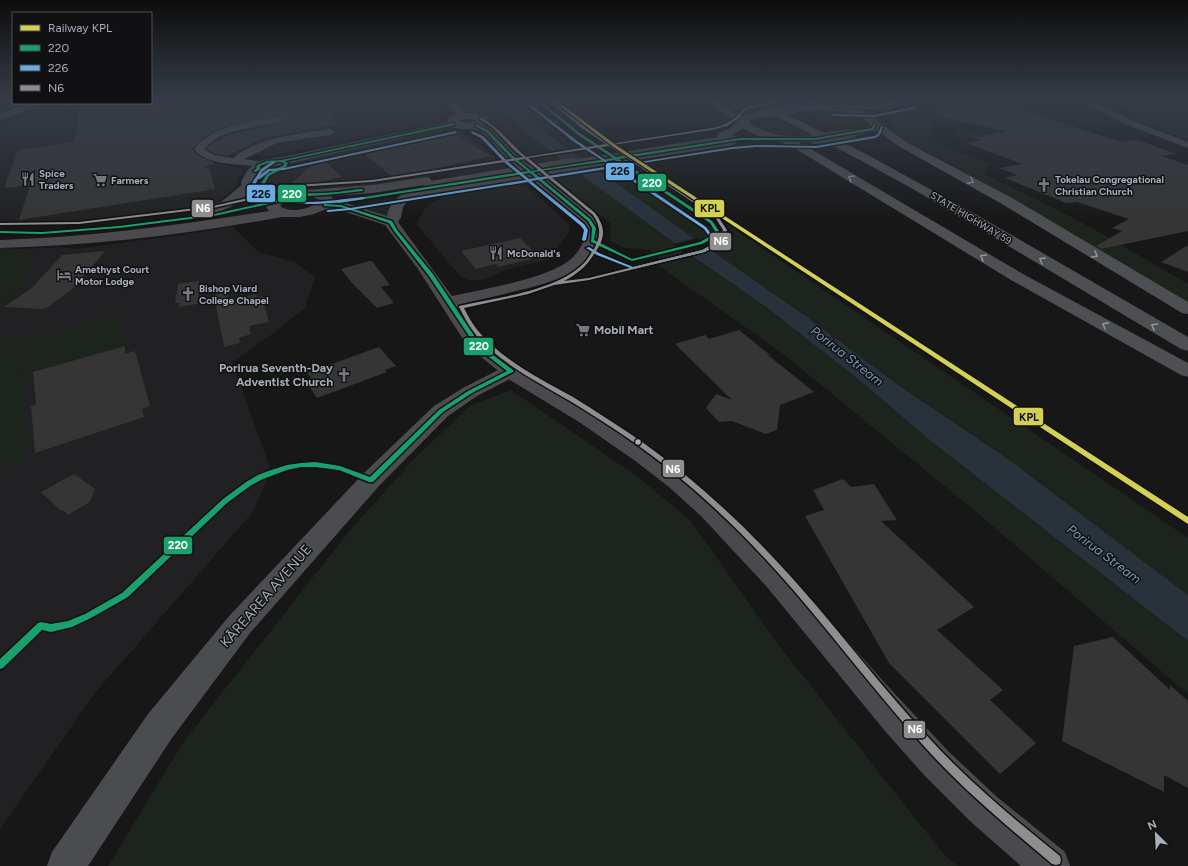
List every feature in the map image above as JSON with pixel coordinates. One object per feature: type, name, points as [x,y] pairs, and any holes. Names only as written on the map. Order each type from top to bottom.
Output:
[{"type":"main road","points":[[448,302],[553,276],[579,260],[592,241],[594,228],[589,220],[511,156],[496,140]]},
{"type":"main road","points":[[0,232],[80,231],[285,209],[313,211],[326,204],[350,201],[428,185],[706,140]]},
{"type":"main road","points":[[785,140],[800,147],[1017,277],[1188,371]]},
{"type":"main road","name":"STATE HIGHWAY 59","points":[[833,140],[905,179],[1188,345]]},
{"type":"main road","name":"STATE HIGHWAY 59","points":[[848,140],[892,163],[1174,322]]},
{"type":"main road","points":[[898,140],[1007,201],[1188,309]]},
{"type":"main road","points":[[285,209],[289,196],[310,193],[428,185]]},
{"type":"main road","points":[[393,226],[396,215],[396,206],[400,201],[428,185]]},
{"type":"main road","points":[[133,225],[197,214],[226,205],[233,201],[248,186]]},
{"type":"main road","points":[[310,193],[326,198],[326,204]]},
{"type":"main road","points":[[326,204],[341,206],[393,226],[431,275],[468,334],[479,347],[511,372],[622,441],[666,472],[719,518],[766,566],[915,740],[956,784],[1011,834],[1051,866]]},
{"type":"main road","points":[[0,244],[63,242],[113,237],[285,209],[393,226]]},
{"type":"main road","points":[[431,275],[444,277],[456,283],[501,289]]},
{"type":"main road","points":[[468,334],[468,321],[472,308],[501,289]]},
{"type":"street","points":[[206,140],[203,142],[199,149],[202,153],[217,159],[236,160],[259,166],[266,170],[323,151],[374,140]]},
{"type":"street","points":[[236,160],[241,156],[276,142],[285,140]]},
{"type":"street","points":[[1176,140],[1188,145]]},
{"type":"street","points":[[278,165],[263,180],[262,185],[265,188],[271,191],[284,193],[310,193]]},
{"type":"street","points":[[259,166],[247,180],[248,186],[257,195],[285,209]]},
{"type":"street","name":"KĀREAREA AVENUE","points":[[66,866],[160,726],[240,624],[371,480],[441,412],[470,392],[511,372]]},
{"type":"shaded area","points":[[0,140],[191,140],[189,141],[194,163],[221,164],[244,169],[236,181],[236,187],[211,207],[133,220],[95,224],[0,224]]},
{"type":"shaded area","points":[[213,140],[346,140],[274,155],[235,154],[207,151],[204,147]]},
{"type":"shaded area","points":[[394,140],[474,140],[570,225],[568,234],[547,260],[508,269],[485,279],[472,281],[461,277],[416,224],[425,209],[430,204],[458,188],[447,174],[364,187],[279,188],[267,184],[268,178],[278,171],[299,161],[322,154]]},
{"type":"shaded area","points":[[509,140],[537,140],[688,253],[769,309],[859,380],[932,442],[1188,641],[1188,694],[975,511],[782,353],[656,264],[660,259],[649,250],[625,248],[610,241],[610,223]]},
{"type":"shaded area","points":[[580,140],[725,237],[734,234],[724,222],[1188,538],[1188,595],[1008,459],[901,387],[807,317],[557,141]]},
{"type":"shaded area","points":[[905,140],[937,140],[946,147],[990,164],[983,174],[1094,229],[1188,284],[1188,303],[1002,193]]},
{"type":"shaded area","points":[[394,198],[388,208],[387,217],[353,205]]},
{"type":"shaded area","points":[[232,226],[258,252],[295,262],[315,277],[305,308],[275,332],[232,362],[271,470],[253,512],[94,694],[0,829],[0,304],[25,286],[27,256],[21,249],[61,247],[77,249],[214,230]]},
{"type":"shaded area","points":[[0,248],[21,249],[27,256],[32,268],[25,286],[0,304]]},
{"type":"shaded area","points":[[120,315],[128,346],[24,377],[22,341]]},
{"type":"shaded area","points":[[19,338],[30,447],[17,464],[0,465],[0,341]]},
{"type":"shaded area","points":[[511,390],[638,477],[690,520],[777,643],[945,856],[958,866],[108,866],[184,741],[351,529],[414,459],[471,405]]},
{"type":"water","name":"Porirua Stream","points":[[536,140],[556,140],[807,317],[901,387],[1008,459],[1188,595],[1188,641],[932,442],[859,380],[769,309],[688,253]]},
{"type":"pier","points":[[697,238],[710,247],[685,254],[673,244]]},
{"type":"building","points":[[74,140],[201,140],[192,149],[199,156],[215,163],[204,168],[210,169],[215,189],[19,220],[30,185],[4,188],[18,150],[74,142]]},
{"type":"building","points":[[218,140],[258,140],[228,156],[215,154],[206,149]]},
{"type":"building","points":[[424,140],[465,140],[491,156],[394,178],[363,153]]},
{"type":"building","points":[[979,140],[1116,140],[1121,142],[1139,140],[1176,154],[1161,156],[1188,165],[1188,231],[1101,249],[1096,246],[1122,231],[1112,228],[1129,219],[1077,202],[1066,203],[1005,178],[1018,175],[998,168],[1022,164],[966,143]]},
{"type":"building","points":[[326,162],[342,177],[285,189],[313,164]]},
{"type":"building","name":"McDonald's","points":[[520,238],[535,253],[530,254],[535,258],[498,267],[496,264],[476,269],[461,251]]},
{"type":"building","points":[[1188,245],[1188,272],[1161,262]]},
{"type":"building","name":"Amethyst Court Motor Lodge","points":[[105,251],[75,287],[48,307],[43,309],[4,307],[32,288],[62,255]]},
{"type":"building","points":[[372,261],[390,285],[381,287],[394,303],[377,308],[352,283],[341,269]]},
{"type":"building","name":"Bishop Viard College Chapel","points":[[199,281],[198,284],[200,284],[197,304],[179,307],[180,303],[175,303],[178,284]]},
{"type":"building","points":[[227,292],[229,300],[256,294],[257,298],[262,296],[269,322],[249,326],[251,334],[239,338],[240,343],[224,347],[214,295]]},
{"type":"building","points":[[739,330],[814,392],[780,405],[777,430],[766,434],[732,421],[719,422],[706,408],[716,394],[732,400],[675,344],[705,335],[709,339]]},
{"type":"building","points":[[125,346],[125,354],[135,351],[150,406],[142,409],[144,417],[35,453],[31,406],[36,405],[33,372]]},
{"type":"building","name":"Porirua Seventh-Day Adventist Church","points":[[379,347],[396,366],[385,370],[387,372],[317,398],[305,380],[311,378],[307,373]]},
{"type":"building","points":[[74,474],[95,489],[90,502],[68,515],[63,510],[61,511],[41,492]]},
{"type":"building","points":[[843,479],[851,487],[874,484],[897,520],[881,521],[974,607],[937,630],[1003,690],[990,700],[1036,743],[1000,774],[889,663],[805,516],[824,510],[813,490]]},
{"type":"building","points":[[1113,637],[1170,690],[1170,685],[1188,701],[1188,788],[1164,775],[1164,792],[1062,741],[1074,646]]},
{"type":"rail line","name":"KPL","points":[[607,140],[1188,521]]},
{"type":"transit line","name":"220","points":[[255,171],[258,169],[258,166],[267,162],[282,161],[378,140]]},
{"type":"transit line","name":"226","points":[[259,178],[269,170],[284,169],[417,140]]},
{"type":"transit line","name":"226","points":[[485,140],[506,162],[583,225],[586,230],[584,240]]},
{"type":"transit line","name":"220","points":[[496,140],[511,156],[589,220],[594,228],[592,241]]},
{"type":"transit line","name":"N6","points":[[507,140],[516,150],[594,214],[601,227],[601,236],[600,241],[590,258],[585,265],[574,274],[544,288],[527,293],[461,307],[476,331],[502,356],[537,379],[592,411],[645,447],[674,469],[715,504],[754,542],[798,590],[940,757],[988,803],[1056,860]]},
{"type":"transit line","name":"226","points":[[574,140],[705,228],[710,235]]},
{"type":"transit line","name":"220","points":[[589,140],[711,222],[717,231]]},
{"type":"transit line","name":"N6","points":[[554,284],[589,279],[703,251],[722,241],[725,230],[716,216],[603,140]]},
{"type":"transit line","name":"N6","points":[[0,224],[79,223],[213,207],[275,193],[296,186],[372,181],[637,140]]},
{"type":"transit line","name":"220","points":[[339,202],[731,140]]},
{"type":"transit line","name":"226","points":[[328,211],[350,209],[733,148],[756,146],[816,147],[855,140]]},
{"type":"transit line","name":"220","points":[[282,161],[286,163],[285,166],[268,175],[262,185],[273,190],[286,193],[311,195],[362,190]]},
{"type":"transit line","name":"226","points":[[274,162],[262,170],[254,183],[256,191],[267,197],[280,201],[308,203],[363,198]]},
{"type":"transit line","name":"220","points":[[0,232],[42,233],[119,227],[214,215],[277,201]]},
{"type":"transit line","name":"220","points":[[0,665],[41,626],[51,628],[69,624],[88,616],[125,595],[225,501],[248,484],[261,477],[287,467],[315,464],[340,468],[371,480],[441,411],[470,392],[511,371],[479,347],[431,275],[395,230],[391,222],[341,206],[325,205]]},
{"type":"transit line","name":"220","points":[[592,241],[632,260],[701,243],[716,235],[717,231]]},
{"type":"transit line","name":"226","points":[[588,248],[598,254],[633,268],[704,251],[721,241],[725,233]]},
{"type":"place","name":"Spice Traders","points":[[28,179]]},
{"type":"place","name":"Farmers","points":[[100,180]]},
{"type":"place","name":"Tokelau Congregational Christian Church","points":[[1044,185]]},
{"type":"place","name":"McDonald's","points":[[496,253]]},
{"type":"place","name":"Amethyst Court Motor Lodge","points":[[64,275]]},
{"type":"place","name":"Bishop Viard College Chapel","points":[[188,294]]},
{"type":"place","name":"Mobil Mart","points":[[583,330]]},
{"type":"place","name":"Porirua Seventh-Day Adventist Church","points":[[344,375]]}]
